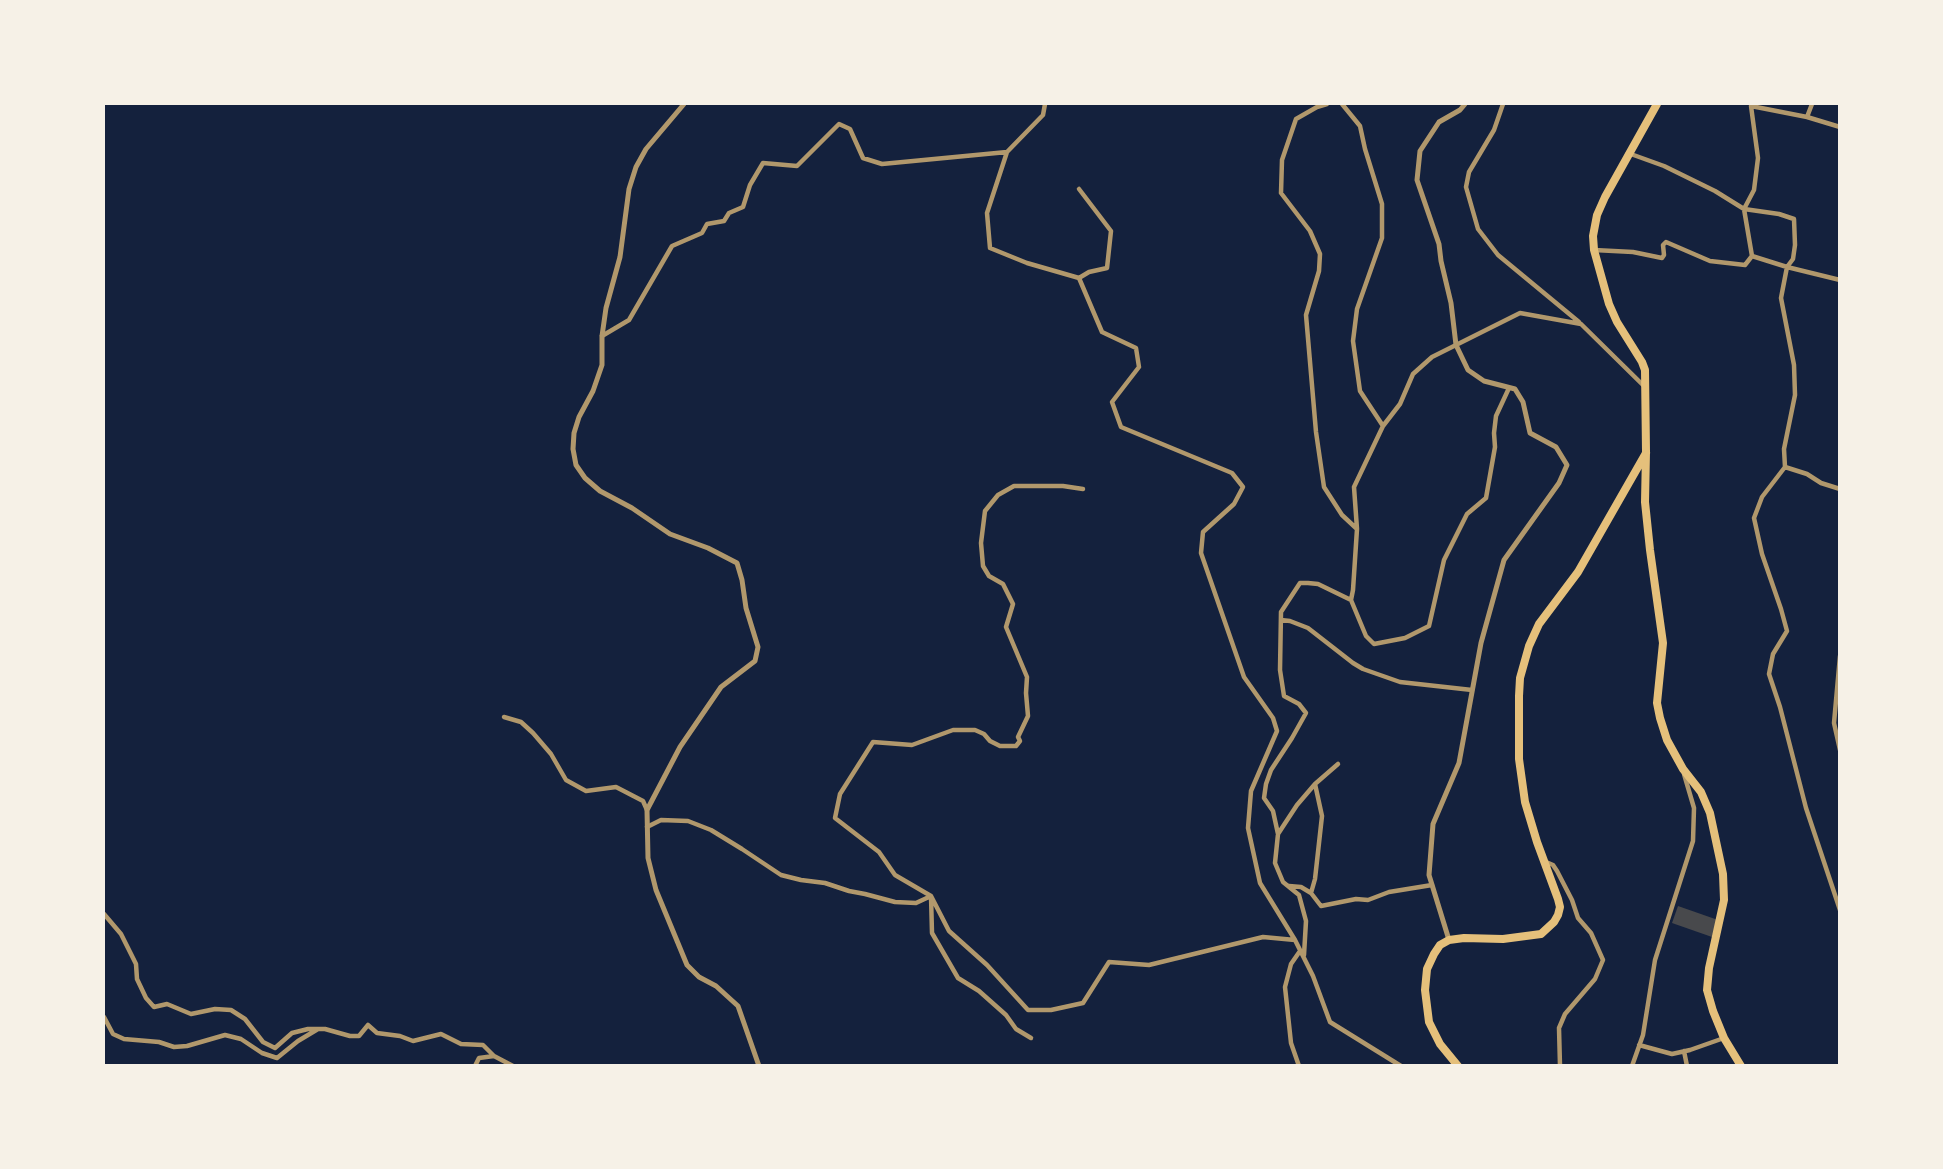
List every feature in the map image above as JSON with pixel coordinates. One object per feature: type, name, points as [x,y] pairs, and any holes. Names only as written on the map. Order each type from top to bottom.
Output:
[{"type":"highway","points":[[1657,104],[1628,153],[1597,215],[1593,236],[1594,249],[1609,304],[1617,322],[1642,362],[1646,388],[1645,502],[1663,643],[1657,703],[1667,740],[1683,769],[1701,792],[1710,813],[1723,874],[1724,900],[1709,968],[1707,990],[1724,1038],[1741,1065]]},
{"type":"highway","points":[[1458,1065],[1440,1044],[1429,1022],[1425,980],[1429,961],[1440,945],[1449,940],[1522,938],[1541,934],[1554,922],[1560,907],[1525,802],[1519,759],[1519,696],[1525,659],[1539,624],[1578,572],[1646,452]]},
{"type":"street","points":[[1045,104],[1043,116],[1007,152],[987,213],[990,248],[1027,263],[1079,278],[1089,272],[1107,268],[1111,231],[1079,189]]},
{"type":"street","points":[[1327,104],[1296,119],[1282,160],[1281,193],[1310,231],[1320,254],[1319,272],[1306,315],[1316,432],[1324,487],[1342,514],[1357,529]]},
{"type":"street","points":[[1342,104],[1360,126],[1382,204],[1382,238],[1356,309],[1353,341],[1360,391],[1383,426]]},
{"type":"street","points":[[1449,940],[1429,875],[1433,824],[1459,763],[1481,643],[1503,560],[1559,483],[1567,465],[1556,447],[1530,433],[1523,402],[1515,389],[1485,381],[1468,370],[1456,345],[1451,303],[1439,244],[1417,180],[1420,151],[1439,122],[1460,110],[1465,104]]},
{"type":"street","points":[[1503,104],[1494,130],[1469,172],[1466,187],[1478,229],[1498,255],[1581,324],[1646,388]]},
{"type":"street","points":[[1807,117],[1812,104]]},
{"type":"street","points":[[647,810],[680,747],[721,687],[755,661],[758,647],[746,608],[737,563],[708,548],[670,534],[632,508],[600,491],[585,478],[576,465],[573,449],[579,417],[593,391],[602,365],[602,336],[606,308],[620,257],[629,189],[636,167],[658,132],[684,105]]},
{"type":"street","points":[[1594,249],[1633,252],[1662,258],[1663,245],[1666,242],[1710,261],[1745,265],[1752,256],[1744,209],[1754,190],[1758,158],[1751,105],[1807,117],[1839,127]]},
{"type":"street","points":[[602,336],[630,320],[672,246],[702,233],[707,224],[724,221],[729,213],[743,207],[750,185],[763,163],[797,166],[839,124],[850,129],[863,158],[882,164],[1007,152]]},
{"type":"street","points":[[1628,153],[1664,165],[1744,209],[1779,214],[1794,219],[1793,259],[1787,267],[1781,298],[1794,365],[1794,395],[1784,449],[1785,468],[1762,497],[1754,518],[1762,554],[1782,609],[1787,631],[1773,654],[1769,674],[1780,707],[1806,808],[1839,910]]},
{"type":"street","points":[[1752,256],[1839,280]]},
{"type":"street","points":[[1079,278],[1102,332],[1136,348],[1139,367],[1112,402],[1121,427],[1232,472],[1243,487],[1234,504],[1203,532],[1202,554],[1244,677],[1273,718],[1277,730],[1251,791],[1248,828],[1260,883],[1295,940],[1313,976],[1330,1022],[1401,1065]]},
{"type":"street","points":[[1509,388],[1496,416],[1495,447],[1486,498],[1467,514],[1444,560],[1429,626],[1405,638],[1374,644],[1366,636],[1351,600],[1357,529],[1354,487],[1383,426],[1400,404],[1413,374],[1432,357],[1520,313],[1581,324]]},
{"type":"street","points":[[1785,468],[1807,474],[1821,483],[1839,489]]},
{"type":"street","points":[[1083,489],[1014,486],[998,495],[985,511],[981,543],[983,566],[989,576],[1003,584],[1013,604],[1006,627],[1027,677],[1028,716],[1018,737],[1020,741],[1016,746],[1000,746],[975,730],[953,730],[912,745],[873,742],[840,794],[835,818],[879,852],[895,875],[931,896],[949,931],[987,965],[1028,1010],[1051,1010],[1083,1003],[1109,962],[1149,965],[1263,937],[1295,940]]},
{"type":"street","points":[[1304,958],[1306,921],[1299,895],[1283,882],[1275,863],[1278,834],[1273,811],[1264,798],[1271,770],[1306,713],[1299,704],[1284,696],[1280,670],[1281,612],[1300,583],[1318,584],[1351,600]]},
{"type":"street","points":[[1281,620],[1308,628],[1363,669],[1400,682],[1472,690]]},
{"type":"street","points":[[1839,656],[1834,723],[1839,750]]},
{"type":"street","points":[[504,717],[521,722],[533,733],[551,754],[566,780],[586,791],[616,787],[643,801],[647,810],[648,858],[656,890],[687,965],[699,977],[716,986],[738,1006],[759,1065]]},
{"type":"street","points":[[1278,834],[1297,805],[1315,784],[1338,764]]},
{"type":"street","points":[[1632,1065],[1643,1035],[1655,960],[1693,841],[1694,808],[1683,769]]},
{"type":"street","points":[[1311,893],[1322,816],[1315,784]]},
{"type":"street","points":[[647,827],[661,820],[688,821],[711,830],[781,875],[825,882],[849,891],[895,902],[916,903],[931,896]]},
{"type":"street","points":[[1545,862],[1553,865],[1557,871],[1572,900],[1578,918],[1591,933],[1603,960],[1595,979],[1565,1014],[1559,1028],[1560,1065]]},
{"type":"street","points":[[1287,886],[1301,887],[1311,893],[1321,906],[1356,899],[1368,900],[1389,892],[1432,885]]},
{"type":"street","points":[[931,896],[932,933],[958,978],[979,991],[1006,1015],[1016,1029],[1031,1038]]},
{"type":"street","points":[[104,914],[121,934],[136,964],[137,980],[146,998],[154,1007],[167,1004],[191,1014],[215,1009],[231,1010],[245,1019],[263,1042],[275,1048],[292,1033],[308,1029],[359,1036],[368,1025],[377,1033],[400,1036],[413,1041],[441,1034],[461,1044],[483,1045],[494,1056],[513,1065]]},
{"type":"street","points":[[1299,1065],[1291,1043],[1285,987],[1291,964],[1300,951]]},
{"type":"street","points":[[104,1017],[113,1034],[124,1039],[159,1042],[174,1047],[187,1046],[225,1035],[241,1040],[262,1053],[277,1058],[318,1029]]},
{"type":"street","points":[[1639,1045],[1672,1054],[1724,1038]]},
{"type":"street","points":[[1684,1051],[1687,1065]]},
{"type":"street","points":[[475,1065],[479,1058],[494,1056]]},
{"type":"building","points":[[1678,906],[1718,920],[1712,937],[1672,923]]}]
